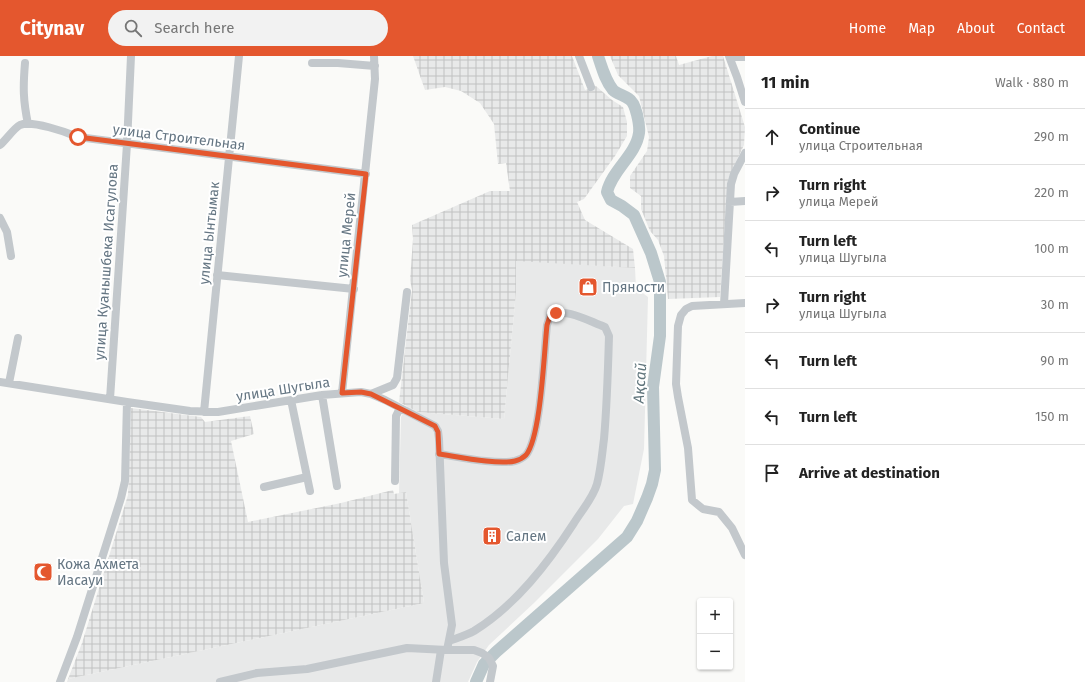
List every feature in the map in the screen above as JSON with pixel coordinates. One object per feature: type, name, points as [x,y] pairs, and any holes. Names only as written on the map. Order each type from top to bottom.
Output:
[{"type":"street","name":"улица Куанышбека Исагулова","points":[[110,399],[127,144],[131,56]]},
{"type":"street","name":"улица Ынтымак","points":[[204,412],[239,56]]},
{"type":"street","name":"улица Мерей","points":[[342,393],[366,174],[375,66],[374,56]]},
{"type":"street","points":[[579,56],[591,88]]},
{"type":"street","points":[[745,57],[729,57],[745,102]]},
{"type":"street","points":[[0,145],[19,125],[28,124],[23,85],[25,63]]},
{"type":"street","points":[[312,63],[338,63],[375,66]]},
{"type":"street","name":"улица Строительная","points":[[28,124],[56,128],[78,137],[366,174]]},
{"type":"street","points":[[724,304],[731,184],[734,174],[745,154]]},
{"type":"street","points":[[730,202],[745,201]]},
{"type":"street","points":[[0,218],[7,232],[10,256]]},
{"type":"street","points":[[218,275],[354,289]]},
{"type":"street","points":[[371,394],[393,385],[397,378],[407,292]]},
{"type":"street","points":[[745,303],[692,306],[686,309],[681,315],[678,326],[676,384],[688,448],[692,500],[703,509],[719,512],[732,528],[745,555]]},
{"type":"street","points":[[439,454],[503,462],[517,461],[526,455],[532,442],[539,412],[547,325],[550,316],[556,313],[566,312],[605,327],[609,336],[608,402],[601,467],[597,485],[593,494],[568,533],[515,599],[491,620],[473,632],[449,641]]},
{"type":"street","points":[[9,383],[18,338]]},
{"type":"street","name":"улица Шугыла","points":[[0,382],[127,402],[204,412],[218,412],[322,395],[361,392],[371,394],[435,426],[438,432],[444,563],[452,625],[449,641],[444,650],[436,682]]},
{"type":"street","points":[[322,395],[337,486]]},
{"type":"street","points":[[291,400],[310,491]]},
{"type":"street","points":[[60,682],[77,637],[121,498],[125,481],[127,402]]},
{"type":"street","points":[[396,482],[396,416],[400,408]]},
{"type":"street","points":[[264,487],[307,477]]},
{"type":"street","points":[[220,682],[257,674],[307,669],[407,648],[474,650],[482,653],[489,658],[493,666],[490,682]]},
{"type":"shaded area","points":[[413,56],[572,56],[585,90],[596,86],[612,100],[623,107],[627,122],[627,136],[615,156],[584,199],[577,202],[585,220],[633,249],[635,268],[516,261],[516,292],[504,419],[418,412],[399,402],[412,290],[410,280],[413,239],[412,225],[490,191],[510,191],[506,163],[498,164],[494,124],[480,103],[461,91],[445,87],[425,90]]},
{"type":"shaded area","points":[[610,56],[676,56],[679,65],[712,56],[723,56],[745,127],[744,145],[728,179],[720,297],[668,299],[664,256],[658,240],[650,231],[641,209],[641,196],[630,188],[630,176],[647,151],[649,137],[639,96],[618,75]]},
{"type":"shaded area","points":[[516,260],[635,268],[636,288],[648,297],[644,449],[633,504],[624,506],[598,539],[534,603],[489,645],[477,662],[468,682],[67,682],[68,679],[424,603],[406,492],[399,494],[401,417],[407,406],[418,412],[504,419],[516,292]]},
{"type":"shaded area","points":[[131,408],[201,417],[205,422],[250,416],[254,434],[231,441],[248,522],[341,503],[393,490],[394,494],[406,492],[424,603],[68,679],[82,643],[128,495]]},
{"type":"waterway","name":"Ақсай","points":[[476,682],[484,664],[496,652],[627,537],[637,521],[647,498],[655,470],[653,387],[660,336],[660,282],[651,253],[634,215],[611,200],[607,192],[614,177],[629,156],[637,141],[639,125],[634,105],[625,96],[616,93],[610,86],[598,56]]},
{"type":"place","name":"Пряности","points":[[588,287]]},
{"type":"place","name":"Салем","points":[[492,536]]},
{"type":"place","name":"Кожа Ахмета Иасауи","points":[[43,572]]},
{"type":"route","points":[[78,137],[366,174],[342,393],[361,392],[371,394],[435,426],[438,432],[439,454],[503,462],[517,461],[526,455],[532,442],[539,412],[547,325],[550,316],[556,313]]}]
